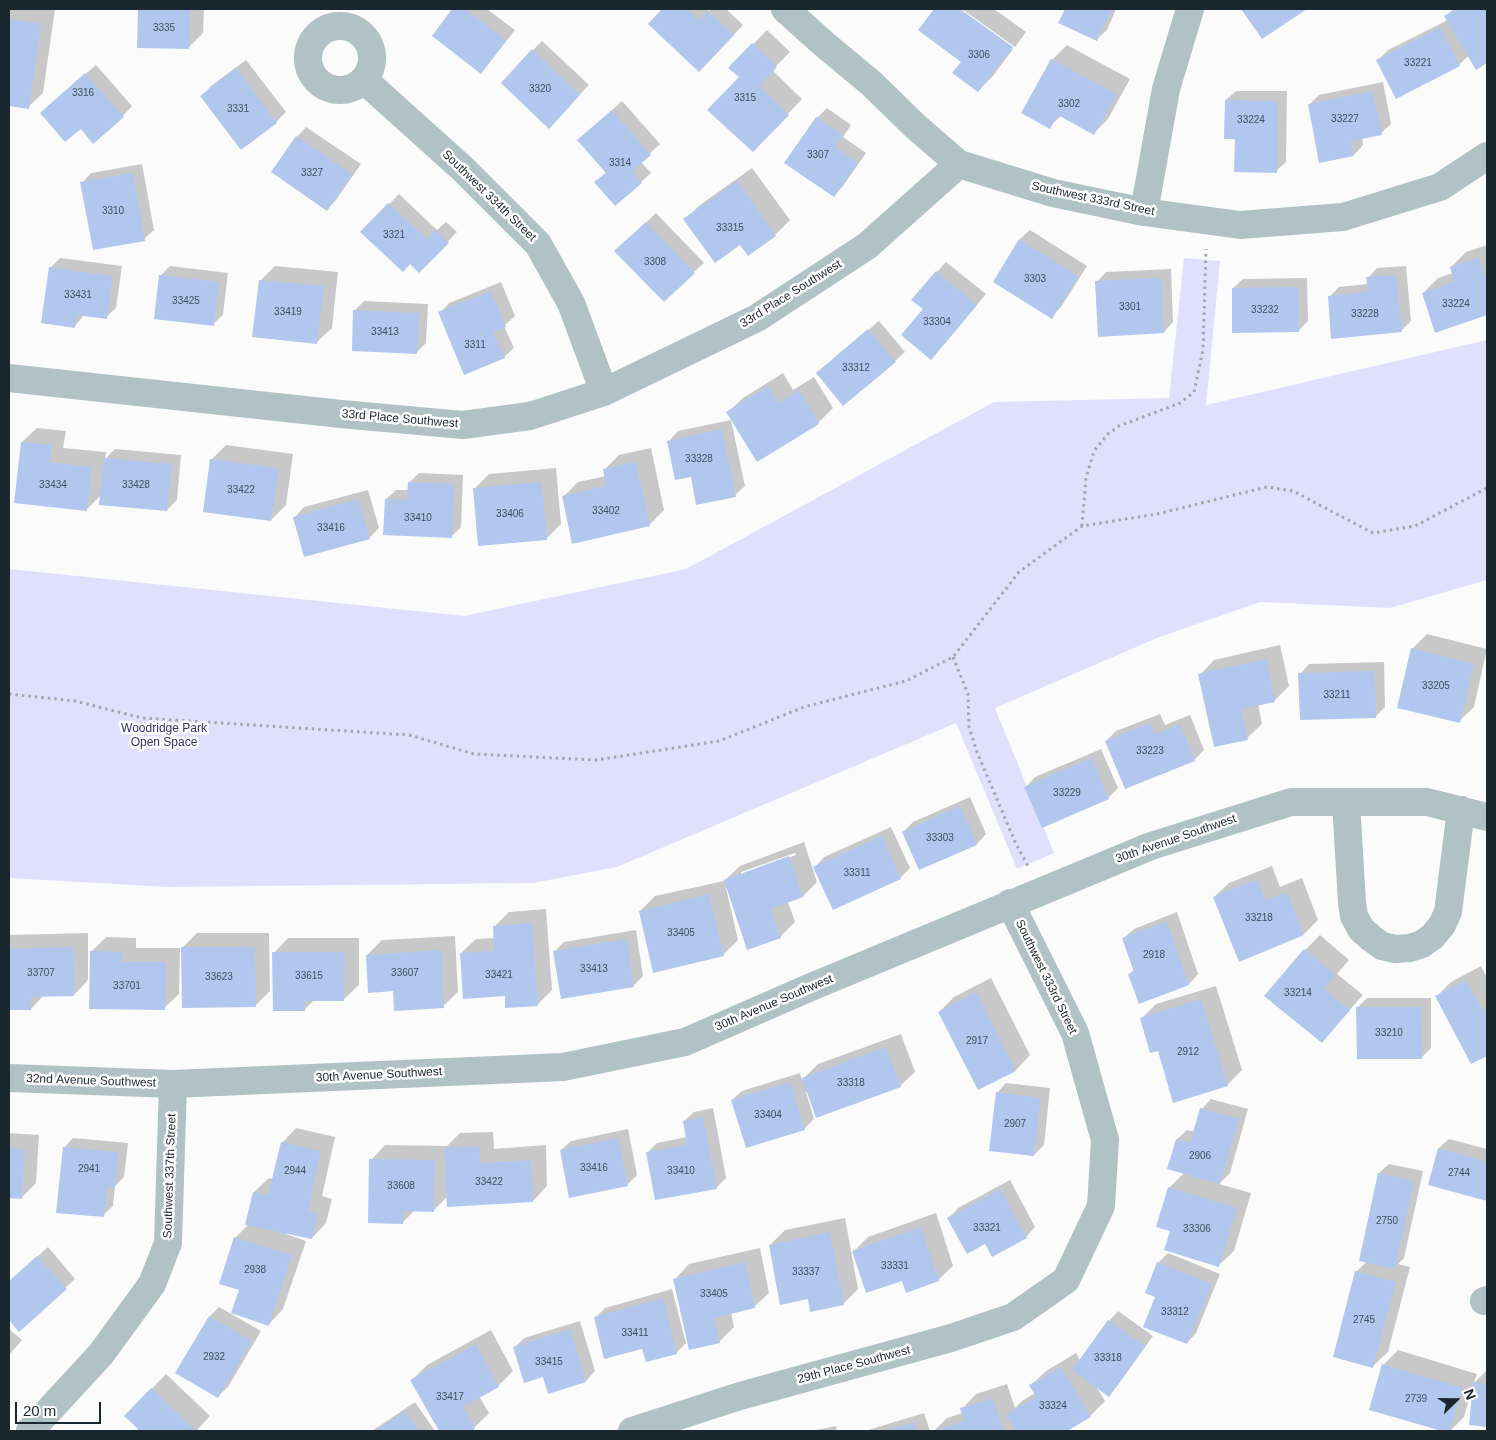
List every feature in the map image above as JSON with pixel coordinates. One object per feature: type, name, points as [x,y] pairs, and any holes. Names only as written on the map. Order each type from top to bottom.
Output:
[{"type":"street","name":"Southwest 333rd Street","points":[[784,9],[872,84],[958,164],[1052,193],[1144,212],[1240,225],[1343,217],[1440,187],[1487,156]]},
{"type":"street","points":[[1144,212],[1166,89],[1190,9]]},
{"type":"street","name":"Southwest 334th Street","points":[[364,80],[463,169],[538,244],[571,303],[604,392]]},
{"type":"street","name":"33rd Place Southwest","points":[[9,378],[331,413],[463,425],[530,416],[604,392],[757,318],[867,246],[958,164]]},
{"type":"street","name":"30th Avenue Southwest","points":[[173,1084],[563,1067],[685,1042],[1010,903],[1151,846],[1291,802],[1427,802],[1487,817]]},
{"type":"street","points":[[1346,802],[1354,916],[1361,929],[1370,938],[1382,946],[1396,949],[1410,948],[1422,944],[1433,936],[1442,925],[1448,912],[1461,810]]},
{"type":"street","name":"Southwest 333rd Street","points":[[1010,903],[1075,1033],[1105,1140],[1101,1206],[1066,1280]]},
{"type":"street","name":"32nd Avenue Southwest","points":[[9,1078],[173,1084]]},
{"type":"street","name":"Southwest 337th Street","points":[[30,1431],[101,1354],[152,1284],[168,1244],[173,1084]]},
{"type":"street","name":"29th Place Southwest","points":[[632,1431],[740,1396],[950,1338],[1014,1316],[1066,1280]]},
{"type":"path","points":[[1082,526],[1086,478],[1094,451],[1098,445],[1119,426],[1180,403],[1194,392],[1203,350],[1207,220]]},
{"type":"path","points":[[9,694],[75,701],[142,718],[408,736],[474,754],[596,760],[720,741],[804,707],[906,681],[952,657],[1019,572],[1082,526],[1157,514],[1267,487],[1293,491],[1373,532],[1415,526],[1487,488]]},
{"type":"path","points":[[952,657],[968,694],[970,727],[977,752],[1016,844],[1042,890]]},
{"type":"green space","name":"Woodridge Park Open Space","points":[[1184,258],[1220,261],[1206,405],[1487,340],[1487,580],[1390,608],[1260,602],[1157,638],[995,708],[1054,853],[1017,869],[956,723],[617,867],[533,883],[168,887],[9,878],[9,569],[464,616],[686,569],[994,402],[1169,398]]},
{"type":"building","points":[[138,9],[190,9],[189,49],[137,48]]},
{"type":"building","points":[[452,9],[465,9],[506,40],[481,74],[432,36]]},
{"type":"building","points":[[662,9],[688,9],[699,20],[708,11],[734,35],[699,72],[648,24]]},
{"type":"building","points":[[934,9],[960,9],[1013,47],[978,92],[952,73],[961,62],[918,30]]},
{"type":"building","points":[[1065,9],[1112,9],[1097,41],[1058,23]]},
{"type":"building","points":[[1241,9],[1307,9],[1262,39]]},
{"type":"building","points":[[1456,9],[1487,9],[1487,63],[1476,70],[1444,16]]},
{"type":"building","points":[[9,19],[41,24],[29,109],[9,106]]},
{"type":"building","points":[[1440,27],[1460,66],[1396,99],[1376,60]]},
{"type":"building","points":[[752,43],[777,67],[759,86],[789,115],[753,152],[707,110],[739,77],[728,68]]},
{"type":"building","points":[[532,49],[580,95],[549,129],[501,83]]},
{"type":"building","points":[[1051,59],[1117,94],[1094,135],[1058,115],[1050,129],[1021,113]]},
{"type":"building","points":[[236,68],[277,123],[241,150],[200,96]]},
{"type":"building","points":[[85,73],[124,117],[93,144],[81,129],[65,142],[40,113]]},
{"type":"building","points":[[1373,91],[1382,135],[1351,141],[1354,156],[1319,163],[1308,104]]},
{"type":"building","points":[[1225,100],[1277,101],[1277,173],[1234,172],[1235,139],[1224,139]]},
{"type":"building","points":[[612,110],[651,155],[632,171],[642,183],[615,206],[594,182],[606,173],[577,140]]},
{"type":"building","points":[[816,117],[843,135],[835,147],[858,163],[834,197],[784,163]]},
{"type":"building","points":[[296,136],[352,174],[327,211],[271,172]]},
{"type":"building","points":[[133,173],[145,241],[93,250],[80,182]]},
{"type":"building","points":[[737,181],[776,236],[748,256],[740,245],[715,263],[683,219]]},
{"type":"building","points":[[388,203],[427,239],[435,230],[449,243],[419,273],[410,264],[403,272],[360,232]]},
{"type":"building","points":[[646,222],[695,273],[664,302],[614,251]]},
{"type":"building","points":[[1019,239],[1078,276],[1052,319],[993,282]]},
{"type":"building","points":[[1479,257],[1484,275],[1487,274],[1487,315],[1435,333],[1422,293],[1454,282],[1450,267]]},
{"type":"building","points":[[49,267],[113,276],[107,319],[77,315],[75,328],[41,323]]},
{"type":"building","points":[[936,271],[977,305],[931,360],[901,335],[923,309],[911,300]]},
{"type":"building","points":[[159,275],[219,282],[214,326],[154,319]]},
{"type":"building","points":[[1396,275],[1402,332],[1331,339],[1328,296],[1368,292],[1366,277]]},
{"type":"building","points":[[1161,278],[1164,333],[1098,337],[1095,281]]},
{"type":"building","points":[[259,280],[324,286],[317,344],[252,337]]},
{"type":"building","points":[[1298,287],[1299,332],[1232,333],[1232,288]]},
{"type":"building","points":[[491,291],[506,327],[493,332],[505,358],[464,375],[438,312]]},
{"type":"building","points":[[353,310],[419,313],[417,354],[352,351]]},
{"type":"building","points":[[868,329],[896,362],[843,406],[816,373]]},
{"type":"building","points":[[768,386],[778,403],[799,390],[819,424],[757,462],[726,412]]},
{"type":"building","points":[[722,429],[736,497],[696,505],[691,477],[675,480],[667,441]]},
{"type":"building","points":[[21,442],[52,445],[49,462],[92,467],[87,511],[14,503]]},
{"type":"building","points":[[104,458],[172,464],[167,511],[99,505]]},
{"type":"building","points":[[210,459],[279,468],[271,521],[203,512]]},
{"type":"building","points":[[636,462],[650,526],[572,544],[562,496],[606,486],[603,469]]},
{"type":"building","points":[[408,482],[454,484],[452,538],[383,535],[385,499],[407,500]]},
{"type":"building","points":[[542,482],[547,540],[478,546],[473,488]]},
{"type":"building","points":[[358,499],[370,539],[304,557],[293,517]]},
{"type":"building","points":[[1411,648],[1474,664],[1460,723],[1397,708]]},
{"type":"building","points":[[1266,659],[1275,702],[1241,709],[1248,740],[1214,747],[1198,674]]},
{"type":"building","points":[[1375,671],[1376,718],[1300,720],[1298,673]]},
{"type":"building","points":[[1150,723],[1155,734],[1180,724],[1195,761],[1125,789],[1105,741]]},
{"type":"building","points":[[1091,758],[1109,799],[1042,828],[1024,787]]},
{"type":"building","points":[[960,806],[977,845],[919,870],[902,832]]},
{"type":"building","points":[[882,836],[901,879],[833,910],[813,867]]},
{"type":"building","points":[[789,856],[803,897],[771,909],[781,938],[747,950],[724,880]]},
{"type":"building","points":[[1257,879],[1266,901],[1287,892],[1304,935],[1239,962],[1213,897]]},
{"type":"building","points":[[709,894],[724,956],[653,973],[639,911]]},
{"type":"building","points":[[1167,921],[1189,985],[1139,1004],[1128,974],[1134,972],[1122,938]]},
{"type":"building","points":[[532,923],[538,1006],[505,1008],[505,996],[463,999],[460,953],[494,951],[493,926]]},
{"type":"building","points":[[627,939],[634,987],[561,999],[553,951]]},
{"type":"building","points":[[73,947],[74,996],[31,997],[31,1010],[9,1010],[9,949]]},
{"type":"building","points":[[181,947],[255,947],[256,1007],[182,1008]]},
{"type":"building","points":[[1304,949],[1336,975],[1324,989],[1350,1010],[1322,1043],[1264,996]]},
{"type":"building","points":[[441,950],[444,1008],[394,1011],[393,991],[368,993],[366,955]]},
{"type":"building","points":[[90,951],[122,952],[122,962],[166,962],[165,1010],[89,1009]]},
{"type":"building","points":[[272,952],[345,952],[344,1001],[305,1001],[305,1011],[273,1011]]},
{"type":"building","points":[[1466,980],[1482,1010],[1487,1007],[1487,1056],[1471,1064],[1435,996]]},
{"type":"building","points":[[976,992],[1016,1071],[978,1090],[938,1012]]},
{"type":"building","points":[[1201,999],[1228,1086],[1173,1103],[1158,1051],[1150,1053],[1140,1018]]},
{"type":"building","points":[[1356,1007],[1421,1007],[1422,1059],[1357,1059]]},
{"type":"building","points":[[886,1047],[901,1087],[816,1118],[802,1078]]},
{"type":"building","points":[[790,1082],[805,1130],[746,1148],[731,1100]]},
{"type":"building","points":[[996,1092],[1041,1098],[1034,1156],[989,1151]]},
{"type":"building","points":[[1200,1108],[1239,1119],[1220,1184],[1167,1169],[1176,1139],[1190,1143]]},
{"type":"building","points":[[703,1117],[717,1189],[655,1200],[646,1152],[687,1145],[683,1121]]},
{"type":"building","points":[[618,1138],[628,1186],[569,1198],[560,1150]]},
{"type":"building","points":[[281,1142],[321,1151],[308,1211],[318,1213],[312,1239],[245,1225],[253,1192],[268,1195]]},
{"type":"building","points":[[479,1146],[480,1163],[531,1160],[533,1202],[447,1207],[444,1148]]},
{"type":"building","points":[[63,1147],[118,1152],[115,1188],[107,1187],[104,1217],[56,1213]]},
{"type":"building","points":[[9,1148],[25,1149],[22,1199],[9,1198]]},
{"type":"building","points":[[1438,1148],[1487,1162],[1487,1201],[1428,1185]]},
{"type":"building","points":[[369,1159],[435,1160],[434,1212],[403,1211],[403,1224],[368,1223]]},
{"type":"building","points":[[1378,1173],[1414,1181],[1395,1269],[1359,1261]]},
{"type":"building","points":[[1168,1187],[1237,1208],[1219,1267],[1164,1250],[1170,1231],[1156,1227]]},
{"type":"building","points":[[1000,1189],[1027,1238],[992,1257],[985,1244],[967,1254],[947,1218]]},
{"type":"building","points":[[921,1227],[939,1281],[906,1293],[902,1281],[866,1293],[852,1251]]},
{"type":"building","points":[[830,1232],[844,1305],[810,1312],[808,1299],[780,1305],[769,1245]]},
{"type":"building","points":[[234,1237],[292,1255],[269,1326],[231,1313],[239,1290],[219,1284]]},
{"type":"building","points":[[37,1256],[67,1289],[19,1332],[9,1320],[9,1281]]},
{"type":"building","points":[[745,1262],[755,1308],[714,1318],[720,1343],[689,1350],[673,1279]]},
{"type":"building","points":[[1157,1262],[1212,1284],[1187,1344],[1143,1327],[1155,1297],[1145,1293]]},
{"type":"building","points":[[1355,1271],[1396,1282],[1373,1368],[1333,1357]]},
{"type":"building","points":[[663,1298],[677,1354],[646,1362],[642,1349],[604,1359],[594,1317]]},
{"type":"building","points":[[209,1316],[252,1341],[218,1398],[175,1373]]},
{"type":"building","points":[[1108,1320],[1145,1346],[1109,1397],[1072,1370]]},
{"type":"building","points":[[570,1329],[586,1382],[548,1394],[543,1377],[524,1383],[513,1347]]},
{"type":"building","points":[[476,1344],[499,1387],[463,1407],[475,1429],[471,1431],[439,1431],[410,1380]]},
{"type":"building","points":[[1382,1364],[1463,1388],[1450,1431],[1442,1431],[1369,1410]]},
{"type":"building","points":[[1061,1367],[1091,1417],[1067,1431],[1016,1431],[1006,1415],[1036,1397],[1029,1385]]},
{"type":"building","points":[[1473,1382],[1487,1384],[1487,1427],[1469,1425]]},
{"type":"building","points":[[151,1388],[196,1431],[136,1431],[138,1429],[124,1416]]},
{"type":"building","points":[[993,1398],[1004,1431],[935,1431],[964,1421],[960,1408]]},
{"type":"building","points":[[405,1411],[419,1431],[374,1431]]},
{"type":"building","points":[[914,1422],[917,1431],[886,1431]]}]
